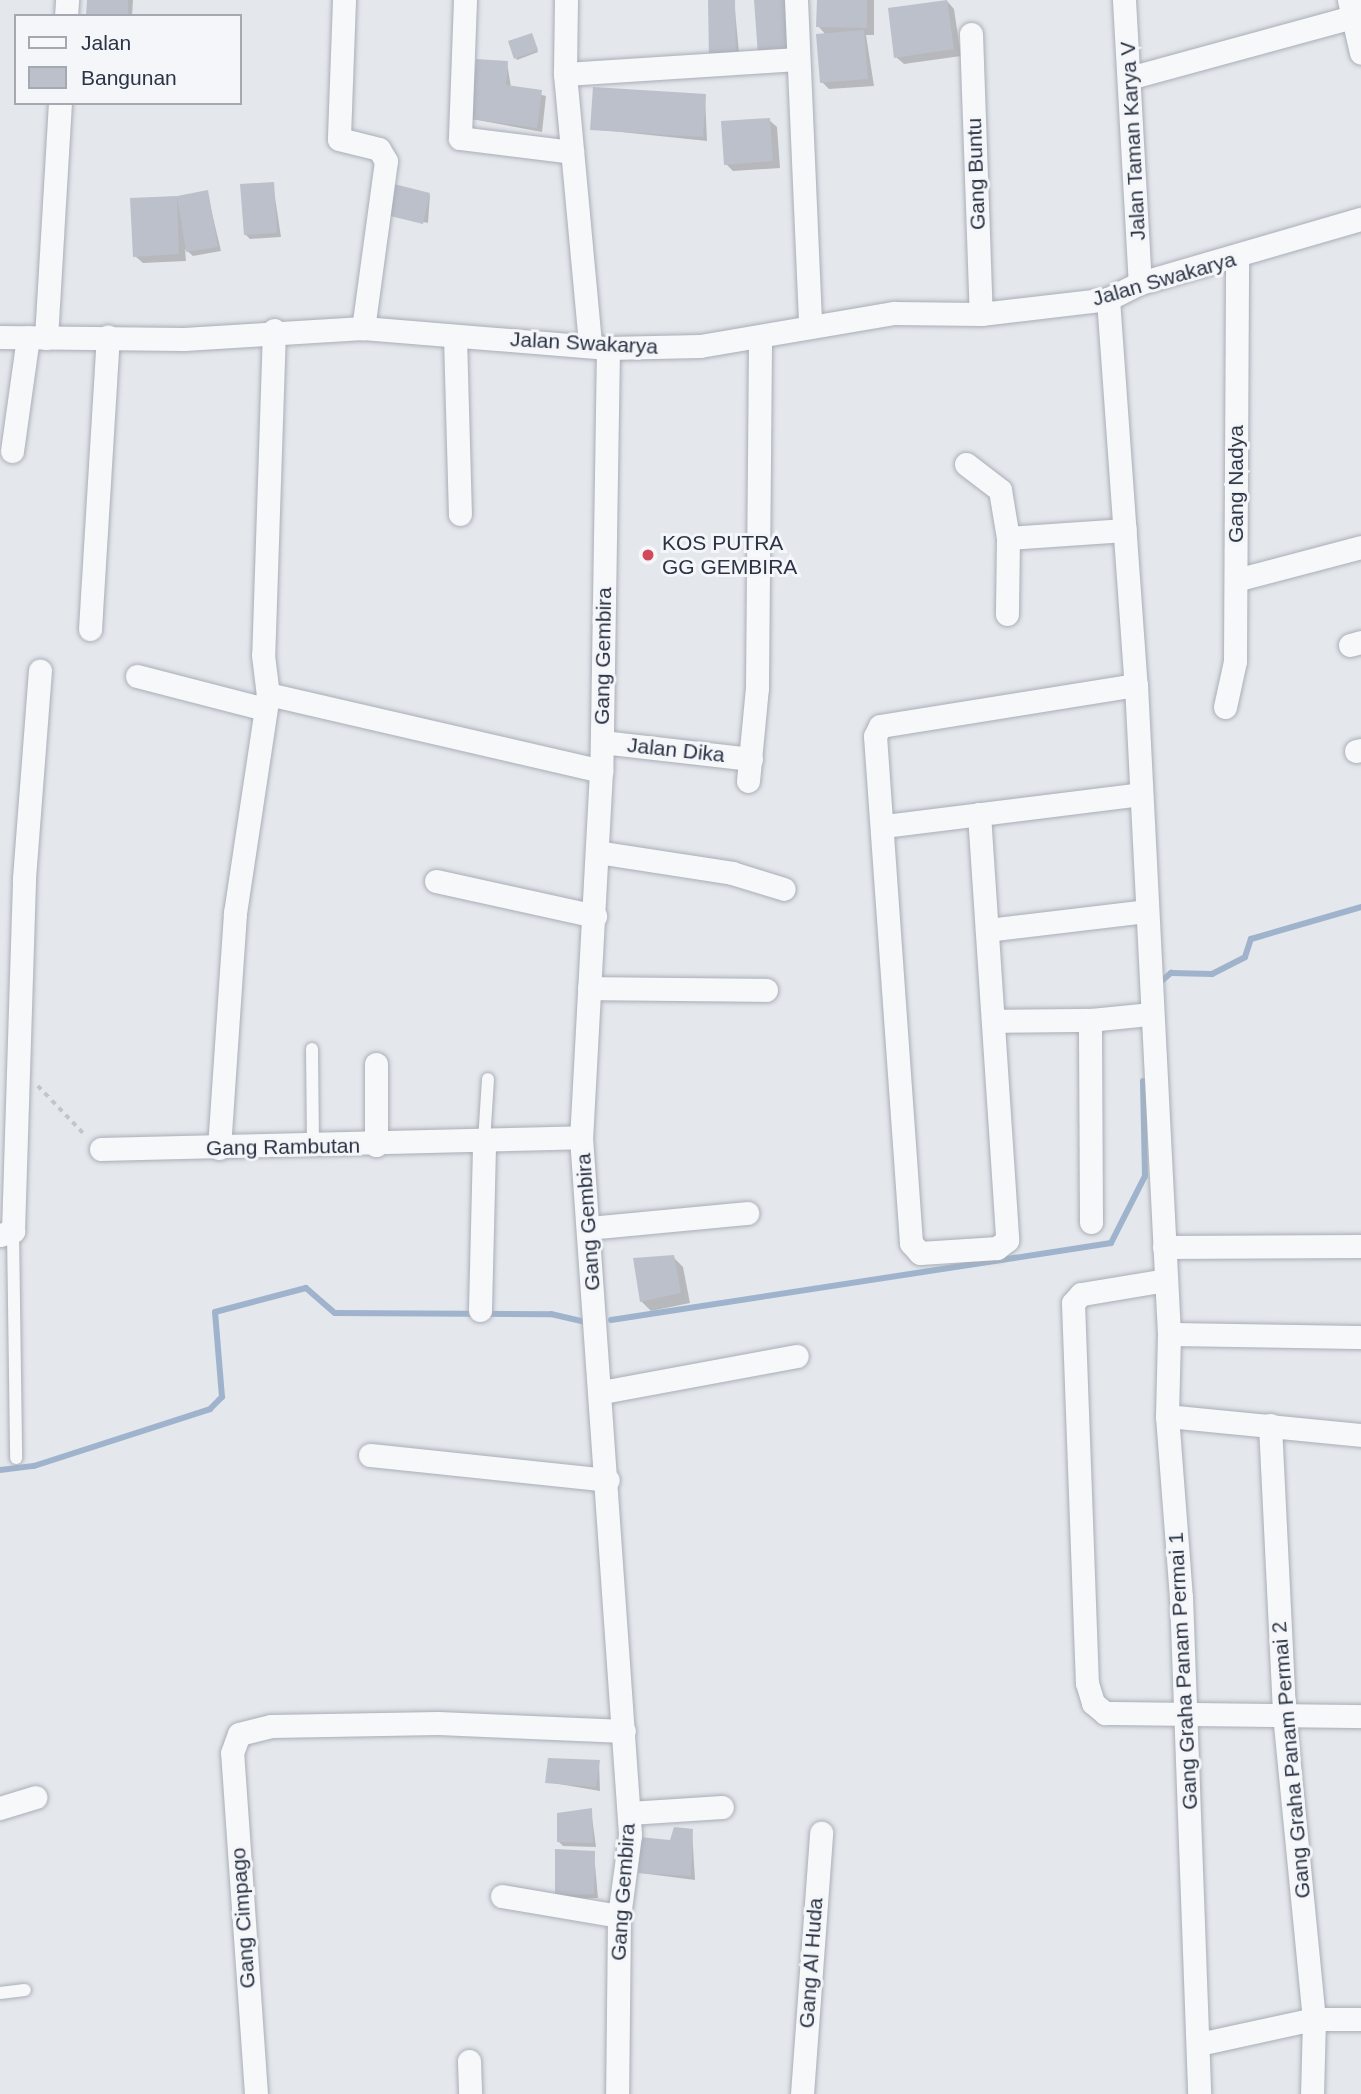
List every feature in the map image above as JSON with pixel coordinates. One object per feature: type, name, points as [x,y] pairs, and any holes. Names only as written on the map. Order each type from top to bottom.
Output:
[{"type":"street","points":[[344,0],[339,139],[379,149],[386,161],[363,328]]},
{"type":"street","points":[[465,0],[460,138],[572,152]]},
{"type":"street","name":"Gang Gembira","points":[[566,0],[565,74],[572,152],[599,345],[602,742],[595,916],[581,1137],[602,1392],[629,1813],[619,1916],[617,2094]]},
{"type":"street","points":[[796,0],[810,326]]},
{"type":"street","name":"Jalan Taman Karya V","points":[[1124,0],[1140,283]]},
{"type":"street","points":[[1129,78],[1350,8],[1361,53]]},
{"type":"street","name":"Gang Buntu","points":[[971,34],[981,314]]},
{"type":"street","points":[[565,74],[798,59]]},
{"type":"street","points":[[12,452],[37,337],[60,105]]},
{"type":"street","name":"Jalan Swakarya","points":[[0,337],[108,337],[363,328],[455,337],[599,345],[760,340],[810,326],[894,313],[981,314],[1108,299],[1140,283],[1237,260],[1361,219]]},
{"type":"street","name":"Gang Nadya","points":[[1225,707],[1235,661],[1237,260]]},
{"type":"street","name":"Gang Graha Panam Permai 1","points":[[1108,299],[1136,685],[1150,1014],[1169,1334],[1167,1416],[1186,1713],[1199,2094]]},
{"type":"street","points":[[219,1148],[234,913],[267,702],[263,655],[274,330]]},
{"type":"street","points":[[90,629],[108,337]]},
{"type":"street","points":[[455,337],[460,514]]},
{"type":"street","name":"Jalan Dika","points":[[602,742],[750,770],[760,340]]},
{"type":"street","points":[[966,464],[1000,490],[1008,538],[1007,614]]},
{"type":"street","points":[[1008,538],[1125,530]]},
{"type":"street","points":[[1236,580],[1361,547]]},
{"type":"street","points":[[7,1233],[19,1067],[40,671]]},
{"type":"street","points":[[137,676],[601,771]]},
{"type":"street","points":[[979,814],[1007,1240],[997,1248],[920,1253],[911,1243],[885,825],[875,736],[880,726],[1136,685]]},
{"type":"street","points":[[885,825],[1141,794]]},
{"type":"street","points":[[597,852],[732,873],[784,889]]},
{"type":"street","points":[[436,881],[595,916]]},
{"type":"street","points":[[987,930],[1146,911]]},
{"type":"street","points":[[589,988],[766,990]]},
{"type":"street","points":[[993,1021],[1090,1020],[1150,1014]]},
{"type":"street","points":[[1090,1020],[1091,1222]]},
{"type":"street","points":[[376,1064],[376,1145]]},
{"type":"street","name":"Gang Rambutan","points":[[101,1149],[376,1145],[581,1137]]},
{"type":"street","points":[[481,1310],[484,1140]]},
{"type":"street","points":[[588,1228],[747,1213]]},
{"type":"street","points":[[1164,1247],[1361,1246]]},
{"type":"street","points":[[1166,1280],[1081,1294],[1073,1303],[1087,1669],[1093,1703],[1105,1713],[1361,1716]]},
{"type":"street","points":[[1169,1334],[1361,1337]]},
{"type":"street","points":[[602,1392],[797,1356]]},
{"type":"street","points":[[1167,1416],[1361,1435]]},
{"type":"street","name":"Gang Graha Panam Permai 2","points":[[1270,1425],[1284,1714],[1314,2019],[1312,2094]]},
{"type":"street","points":[[370,1455],[608,1480]]},
{"type":"street","name":"Gang Cimpago","points":[[256,2094],[232,1743],[239,1734],[271,1726],[438,1723],[624,1731]]},
{"type":"street","points":[[0,1808],[35,1797]]},
{"type":"street","points":[[629,1813],[722,1807]]},
{"type":"street","name":"Gang Al Huda","points":[[802,2094],[821,1833]]},
{"type":"street","points":[[502,1896],[619,1916]]},
{"type":"street","points":[[1199,2044],[1314,2019],[1361,2019]]},
{"type":"street","points":[[470,2061],[470,2094]]},
{"type":"lane","points":[[312,1049],[313,1146]]},
{"type":"lane","points":[[484,1140],[488,1080]]},
{"type":"lane","points":[[7,1233],[16,1458]]},
{"type":"lane","points":[[0,1993],[25,1990]]},
{"type":"path","points":[[19,1067],[101,1149]]},
{"type":"building","points":[[87,0],[128,0],[128,14],[86,14]]},
{"type":"building","points":[[708,0],[735,0],[736,59],[709,60]]},
{"type":"building","points":[[754,0],[785,0],[792,53],[758,55]]},
{"type":"building","points":[[817,0],[867,0],[867,28],[816,27]]},
{"type":"building","points":[[947,0],[954,49],[894,58],[888,8]]},
{"type":"building","points":[[864,30],[868,79],[820,83],[816,34]]},
{"type":"building","points":[[532,33],[538,50],[514,59],[508,41]]},
{"type":"building","points":[[476,59],[508,61],[506,85],[542,90],[537,128],[471,119]]},
{"type":"building","points":[[593,87],[706,94],[703,137],[590,130]]},
{"type":"building","points":[[770,118],[773,161],[724,165],[721,121]]},
{"type":"building","points":[[274,182],[277,233],[244,235],[240,184]]},
{"type":"building","points":[[394,184],[430,193],[423,224],[386,215]]},
{"type":"building","points":[[208,190],[218,247],[186,252],[177,196]]},
{"type":"building","points":[[177,196],[179,254],[133,257],[130,198]]},
{"type":"building","points":[[674,1255],[681,1293],[640,1302],[633,1258]]},
{"type":"building","points":[[548,1758],[600,1760],[596,1787],[545,1783]]},
{"type":"building","points":[[592,1808],[593,1843],[557,1842],[557,1813]]},
{"type":"building","points":[[674,1827],[693,1829],[691,1876],[638,1873],[639,1837],[670,1840]]},
{"type":"building","points":[[555,1849],[595,1851],[594,1894],[555,1895]]},
{"type":"waterway","points":[[1159,983],[1171,973],[1212,974],[1245,957],[1251,939],[1361,907]]},
{"type":"waterway","points":[[611,1320],[1111,1243],[1145,1176],[1143,1081]]},
{"type":"waterway","points":[[0,1470],[34,1466],[210,1409],[222,1397],[215,1312],[306,1288],[335,1313],[551,1314],[587,1322]]},
{"type":"place","name":"KOS PUTRA GG GEMBIRA","points":[[648,555]]}]
